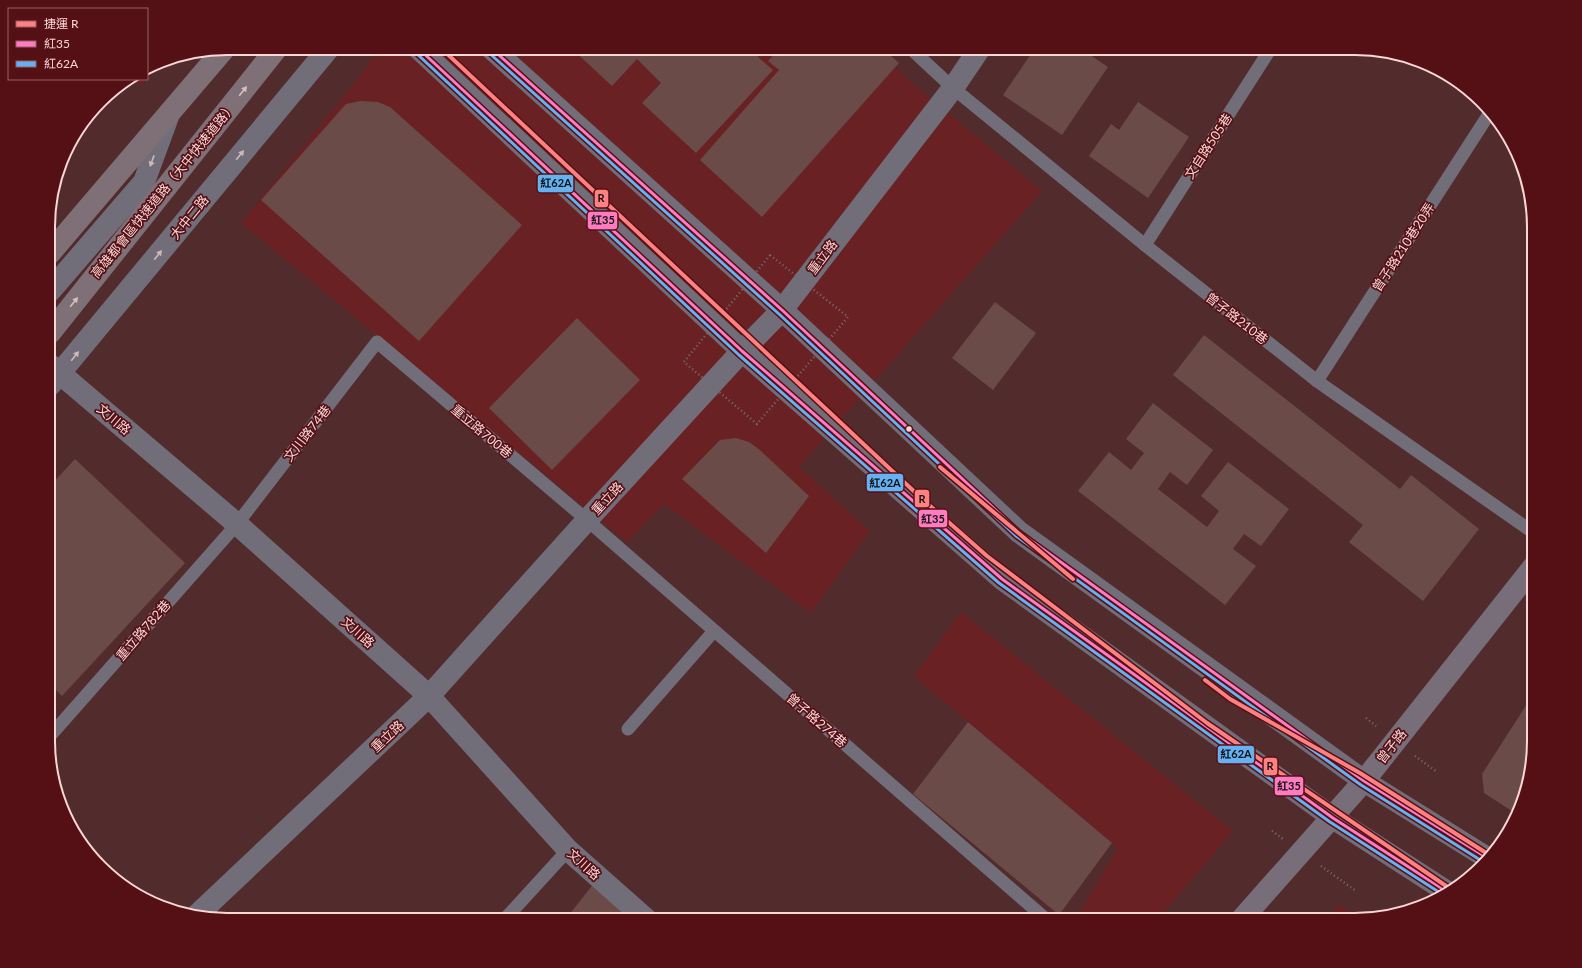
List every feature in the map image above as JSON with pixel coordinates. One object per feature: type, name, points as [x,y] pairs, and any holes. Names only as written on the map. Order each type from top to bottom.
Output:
[{"type":"highway","points":[[55,248],[218,55]]},
{"type":"highway","name":"高雄都會區快速道路（大中快速道路）","points":[[55,327],[271,55]]},
{"type":"street","points":[[55,248],[170,111],[214,55]]},
{"type":"street","name":"大中二路","points":[[55,373],[323,55]]},
{"type":"street","points":[[425,55],[742,351],[1002,579],[1333,818],[1443,889]]},
{"type":"street","points":[[499,55],[782,310],[1019,532],[1364,781],[1483,856]]},
{"type":"street","name":"重立路","points":[[201,911],[429,696],[587,520],[742,351],[782,310],[953,88],[975,55]]},
{"type":"street","points":[[55,285],[144,182],[170,111]]},
{"type":"street","name":"文川路","points":[[55,377],[237,524],[429,696],[568,850],[639,913]]},
{"type":"street","name":"曾子路","points":[[1247,913],[1333,818],[1364,781],[1527,575]]},
{"type":"lane","name":"曾子路210巷","points":[[918,55],[953,88],[1145,245],[1317,381],[1527,528]]},
{"type":"lane","name":"文自路505巷","points":[[1145,245],[1267,55]]},
{"type":"lane","name":"曾子路210巷20弄","points":[[1317,381],[1487,117]]},
{"type":"lane","name":"重立路700巷","points":[[377,342],[587,520]]},
{"type":"lane","name":"文川路74巷","points":[[237,524],[377,342]]},
{"type":"lane","name":"曾子路274巷","points":[[587,520],[1039,913]]},
{"type":"lane","name":"重立路782巷","points":[[55,730],[237,524]]},
{"type":"lane","points":[[628,729],[714,630]]},
{"type":"lane","points":[[510,913],[568,850]]},
{"type":"shaded area","points":[[375,55],[882,55],[911,82],[1042,191],[799,467],[870,531],[811,613],[664,504],[627,542],[241,223],[352,86]]},
{"type":"shaded area","points":[[147,80],[142,86],[136,81]]},
{"type":"shaded area","points":[[961,612],[1233,831],[1164,913],[1079,913],[1118,848],[914,676]]},
{"type":"shaded area","points":[[1339,904],[1352,913],[1332,913]]},
{"type":"building","points":[[579,55],[760,55],[758,57],[773,70],[696,153],[642,103],[661,83],[637,59],[612,86]]},
{"type":"building","points":[[774,55],[890,55],[899,63],[762,217],[700,160],[779,70],[768,61]]},
{"type":"building","points":[[1030,55],[1090,55],[1108,67],[1062,135],[1003,95]]},
{"type":"building","points":[[361,101],[378,102],[390,107],[522,225],[419,341],[261,200],[346,104]]},
{"type":"building","points":[[1138,102],[1189,137],[1148,198],[1089,156],[1111,124],[1119,130]]},
{"type":"building","points":[[995,302],[1036,333],[993,390],[952,358]]},
{"type":"building","points":[[577,318],[640,380],[552,470],[489,408]]},
{"type":"building","points":[[1204,335],[1400,489],[1411,475],[1479,529],[1423,601],[1349,542],[1363,525],[1173,375]]},
{"type":"building","points":[[1153,403],[1213,450],[1187,485],[1170,472],[1158,489],[1207,527],[1219,511],[1201,496],[1228,462],[1289,509],[1261,546],[1244,534],[1233,549],[1256,566],[1225,605],[1078,491],[1109,452],[1131,470],[1144,453],[1126,439]]},
{"type":"building","points":[[736,438],[749,442],[760,450],[809,496],[766,553],[682,479],[720,440]]},
{"type":"building","points":[[75,459],[185,563],[62,696],[55,689],[55,481]]},
{"type":"building","points":[[1527,704],[1526,764],[1518,797],[1512,811],[1484,793],[1482,774]]},
{"type":"building","points":[[968,722],[1112,843],[1060,913],[1057,913],[913,794]]},
{"type":"building","points":[[598,878],[638,913],[570,913]]},
{"type":"metro line","name":"R","points":[[448,55],[920,497],[987,556],[1207,723],[1447,886]]},
{"type":"metro line","name":"R","points":[[940,467],[1073,579]]},
{"type":"metro line","name":"R","points":[[1205,680],[1230,699],[1360,773],[1486,853]]},
{"type":"transit line","name":"紅62A","points":[[418,55],[739,355],[999,583],[1330,822],[1438,891]]},
{"type":"transit line","name":"紅35","points":[[425,55],[742,351],[1002,579],[1333,818],[1443,889]]},
{"type":"transit line","name":"紅62A","points":[[491,55],[779,314],[1016,536],[1361,785],[1480,860]]},
{"type":"transit line","name":"紅35","points":[[499,55],[782,310],[1019,532],[1364,781],[1484,856]]}]
